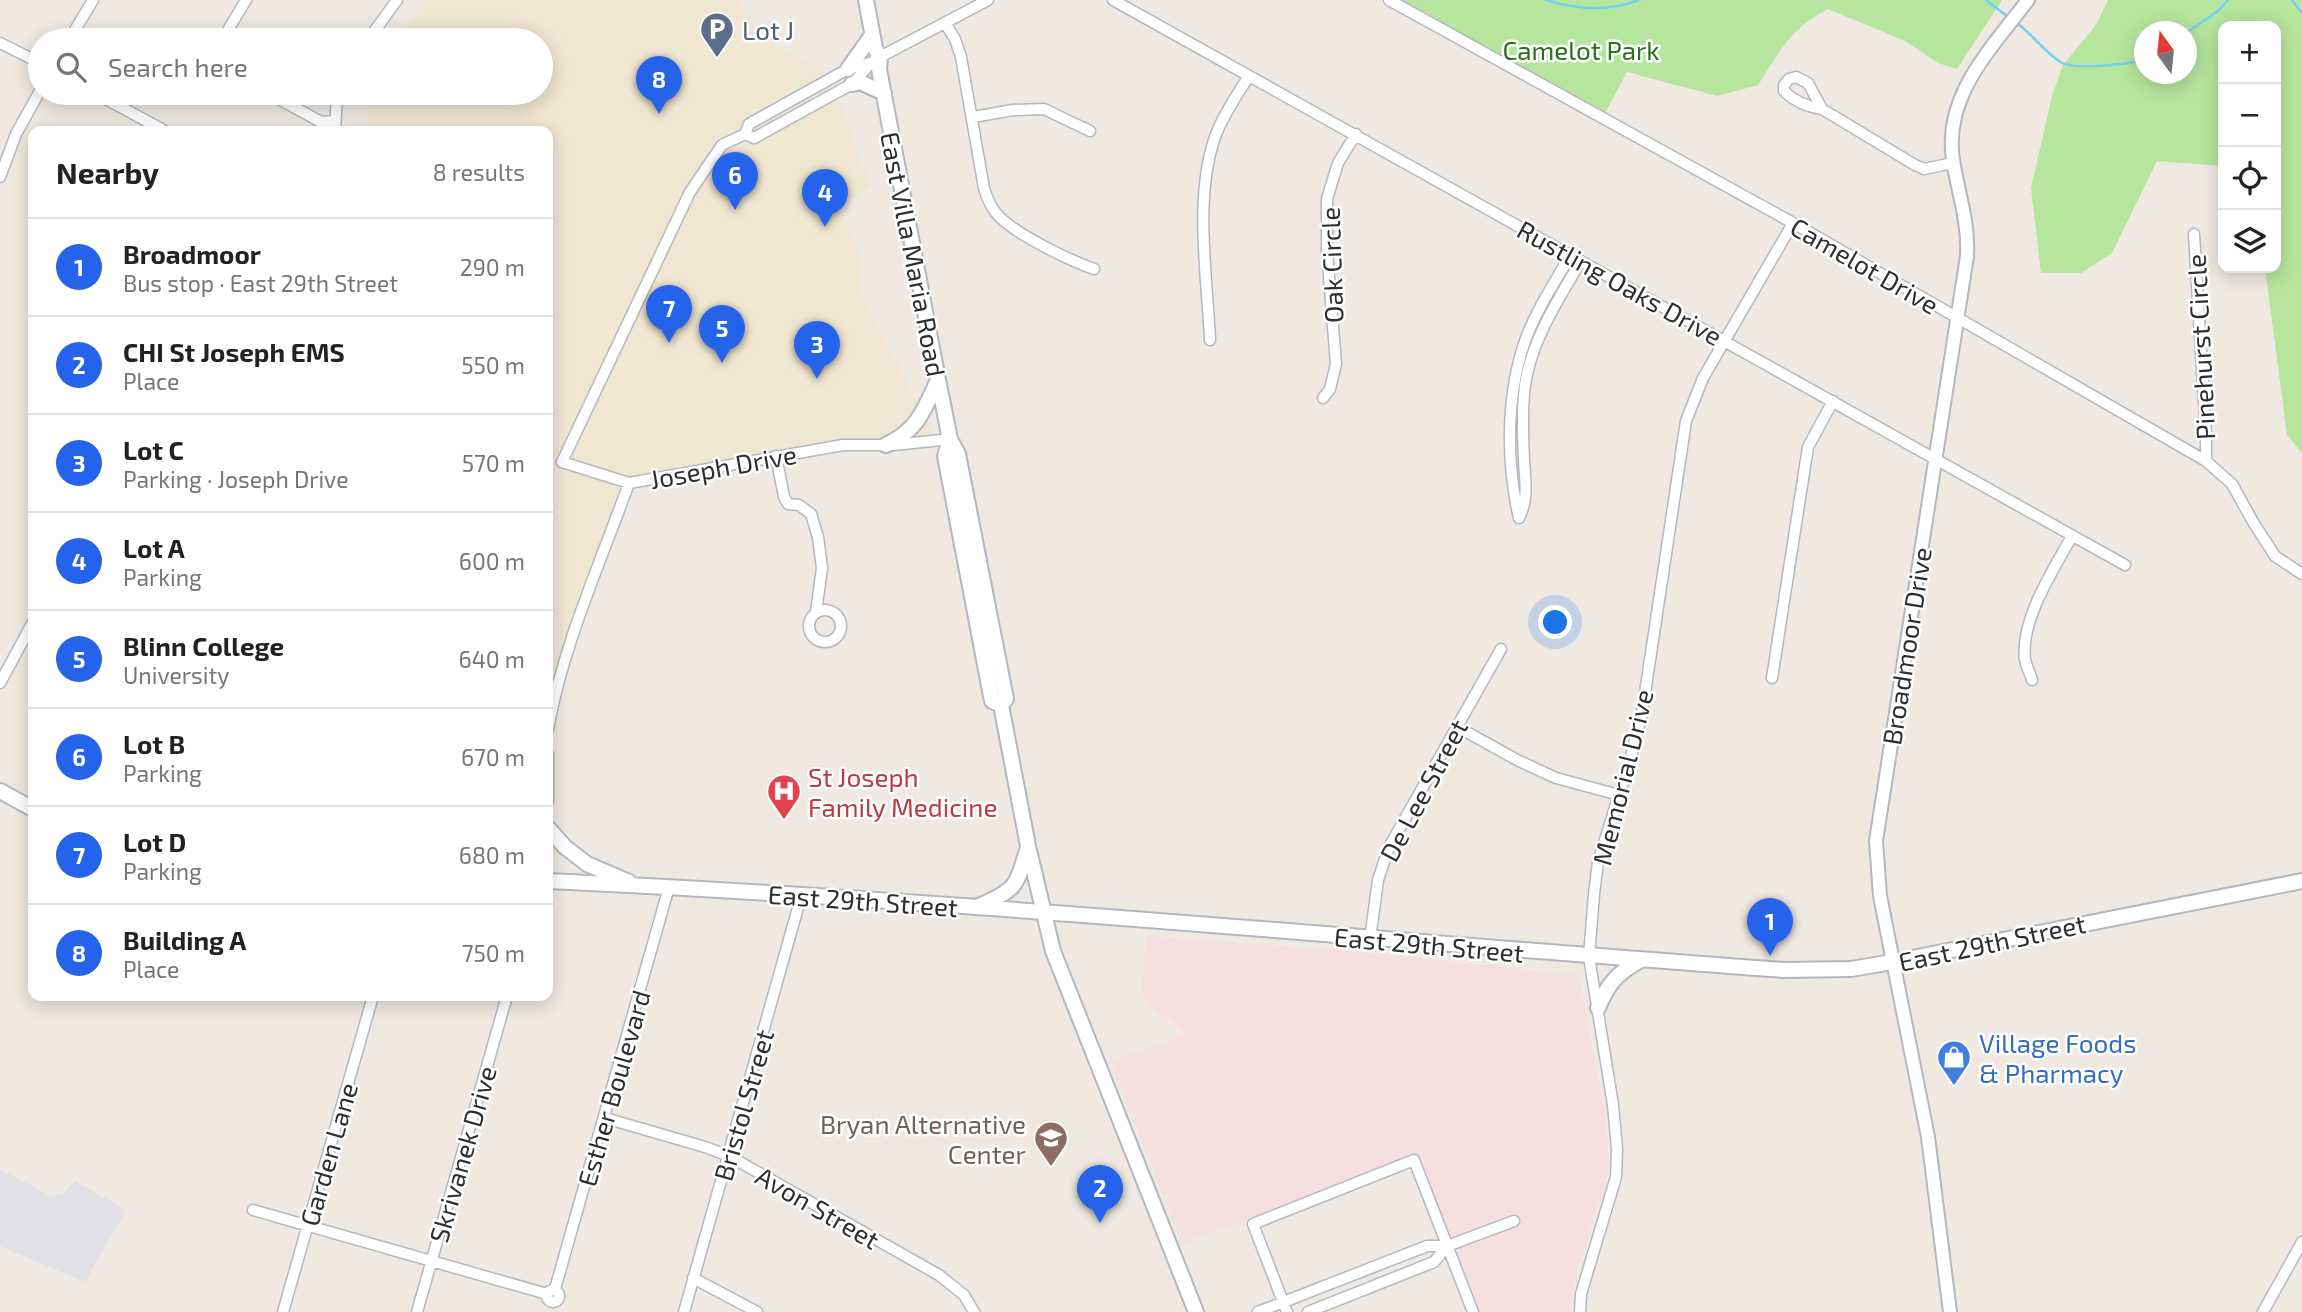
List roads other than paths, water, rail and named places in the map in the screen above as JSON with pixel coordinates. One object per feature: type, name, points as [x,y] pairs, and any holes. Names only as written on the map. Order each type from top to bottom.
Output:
[{"type":"main road","name":"East Villa Maria Road","points":[[866,0],[950,439],[945,456],[992,701],[1001,705],[1028,846],[1053,950],[1196,1312]]},
{"type":"main road","points":[[876,54],[850,76],[884,93]]},
{"type":"main road","points":[[886,445],[903,437],[914,427],[938,380]]},
{"type":"main road","points":[[0,790],[28,806]]},
{"type":"main road","points":[[553,834],[587,864],[636,886]]},
{"type":"main road","points":[[976,908],[1011,890],[1018,879],[1028,846]]},
{"type":"main road","name":"East 29th Street","points":[[553,881],[976,908],[1784,970],[1851,969],[1892,962],[2302,881]]},
{"type":"main road","points":[[1598,1008],[1606,988],[1614,978],[1640,960]]},
{"type":"street","points":[[76,28],[93,0]]},
{"type":"street","points":[[229,28],[246,0]]},
{"type":"street","points":[[377,28],[397,0]]},
{"type":"street","points":[[629,484],[562,462],[690,192],[722,145],[745,134],[749,124],[850,76],[876,54],[988,0]]},
{"type":"street","name":"Rustling Oaks Drive","points":[[1113,0],[2126,565]]},
{"type":"street","name":"Camelot Drive","points":[[1389,0],[1793,223],[2206,461],[2232,484],[2257,530],[2275,556],[2302,575]]},
{"type":"street","name":"Broadmoor Drive","points":[[1950,1312],[1928,1137],[1915,1063],[1892,962],[1877,873],[1877,832],[1967,256],[1968,235],[1964,206],[1951,142],[1953,121],[1962,91],[2026,3]]},
{"type":"street","points":[[945,23],[955,39],[961,57],[984,188],[990,205],[1010,226],[1077,263],[1094,269]]},
{"type":"street","points":[[0,43],[28,58]]},
{"type":"street","points":[[1210,340],[1204,209],[1206,172],[1220,124],[1249,76]]},
{"type":"street","points":[[0,177],[16,134],[32,105]]},
{"type":"street","points":[[117,105],[156,126]]},
{"type":"street","points":[[290,105],[321,122],[335,126],[336,105]]},
{"type":"street","points":[[973,117],[1013,110],[1044,109],[1090,131]]},
{"type":"street","points":[[1822,109],[1924,169],[1954,163]]},
{"type":"street","name":"Oak Circle","points":[[1323,398],[1330,389],[1336,364],[1327,242],[1327,199],[1338,163],[1356,134]]},
{"type":"street","name":"Memorial Drive","points":[[1580,1312],[1581,1294],[1616,1177],[1617,1149],[1613,1105],[1589,957],[1598,862],[1642,713],[1686,421],[1703,377],[1793,223]]},
{"type":"street","name":"Pinehurst Circle","points":[[2194,234],[2206,461]]},
{"type":"street","points":[[1571,254],[1536,316],[1518,367],[1513,484],[1519,519],[1527,495],[1518,408],[1535,348],[1558,299],[1581,261]]},
{"type":"street","points":[[1772,678],[1808,447],[1833,401]]},
{"type":"street","name":"Joseph Drive","points":[[553,702],[576,628],[629,484],[843,444],[886,445],[950,439]]},
{"type":"street","points":[[776,456],[784,497],[788,504],[799,505],[811,514],[818,537],[822,568],[816,612]]},
{"type":"street","points":[[2032,680],[2025,660],[2025,640],[2039,597],[2072,536]]},
{"type":"street","points":[[0,683],[28,631]]},
{"type":"street","name":"De Lee Street","points":[[1370,939],[1377,880],[1389,847],[1501,649]]},
{"type":"street","points":[[1456,726],[1556,778],[1619,795]]},
{"type":"street","name":"Esther Boulevard","points":[[550,1299],[605,1118],[669,887]]},
{"type":"street","name":"Bristol Street","points":[[684,1312],[801,897]]},
{"type":"street","name":"Garden Lane","points":[[283,1312],[372,1001]]},
{"type":"street","name":"Skrivanek Drive","points":[[417,1312],[505,1001]]},
{"type":"street","name":"Avon Street","points":[[605,1118],[729,1156],[939,1275],[964,1295],[974,1312]]},
{"type":"street","points":[[1285,1307],[1253,1224],[1414,1160],[1473,1312]]},
{"type":"street","points":[[253,1210],[309,1224],[550,1299]]},
{"type":"street","points":[[1258,1312],[1285,1307],[1427,1245],[1447,1246],[1514,1221]]},
{"type":"street","points":[[2263,1312],[2302,1242]]},
{"type":"street","points":[[1308,1312],[1434,1262],[1447,1246]]},
{"type":"street","points":[[693,1278],[757,1312]]},
{"type":"waterway","points":[[1546,0],[1593,8],[1639,0]]},
{"type":"waterway","points":[[1986,0],[2008,17]]},
{"type":"waterway","points":[[2197,25],[2218,11],[2228,0]]},
{"type":"waterway","points":[[2292,0],[2302,13]]},
{"type":"waterway","points":[[2017,23],[2062,63],[2103,66],[2134,62]]},
{"type":"place","name":"Lot J","points":[[717,59]]},
{"type":"place","name":"Building A","points":[[659,114]]},
{"type":"place","name":"Lot B","points":[[735,210]]},
{"type":"place","name":"Lot A","points":[[825,227]]},
{"type":"place","name":"Lot D","points":[[669,343]]},
{"type":"place","name":"Blinn College","points":[[722,363]]},
{"type":"place","name":"Lot C","points":[[817,379]]},
{"type":"place","name":"St Joseph Family Medicine","points":[[784,821]]},
{"type":"place","name":"Broadmoor","points":[[1770,956]]},
{"type":"place","name":"Village Foods & Pharmacy","points":[[1954,1087]]},
{"type":"place","name":"Bryan Alternative Center","points":[[1051,1168]]},
{"type":"place","name":"CHI St Joseph EMS","points":[[1100,1223]]},
{"type":"park label","name":"Camelot Park","points":[[1581,49]]}]
